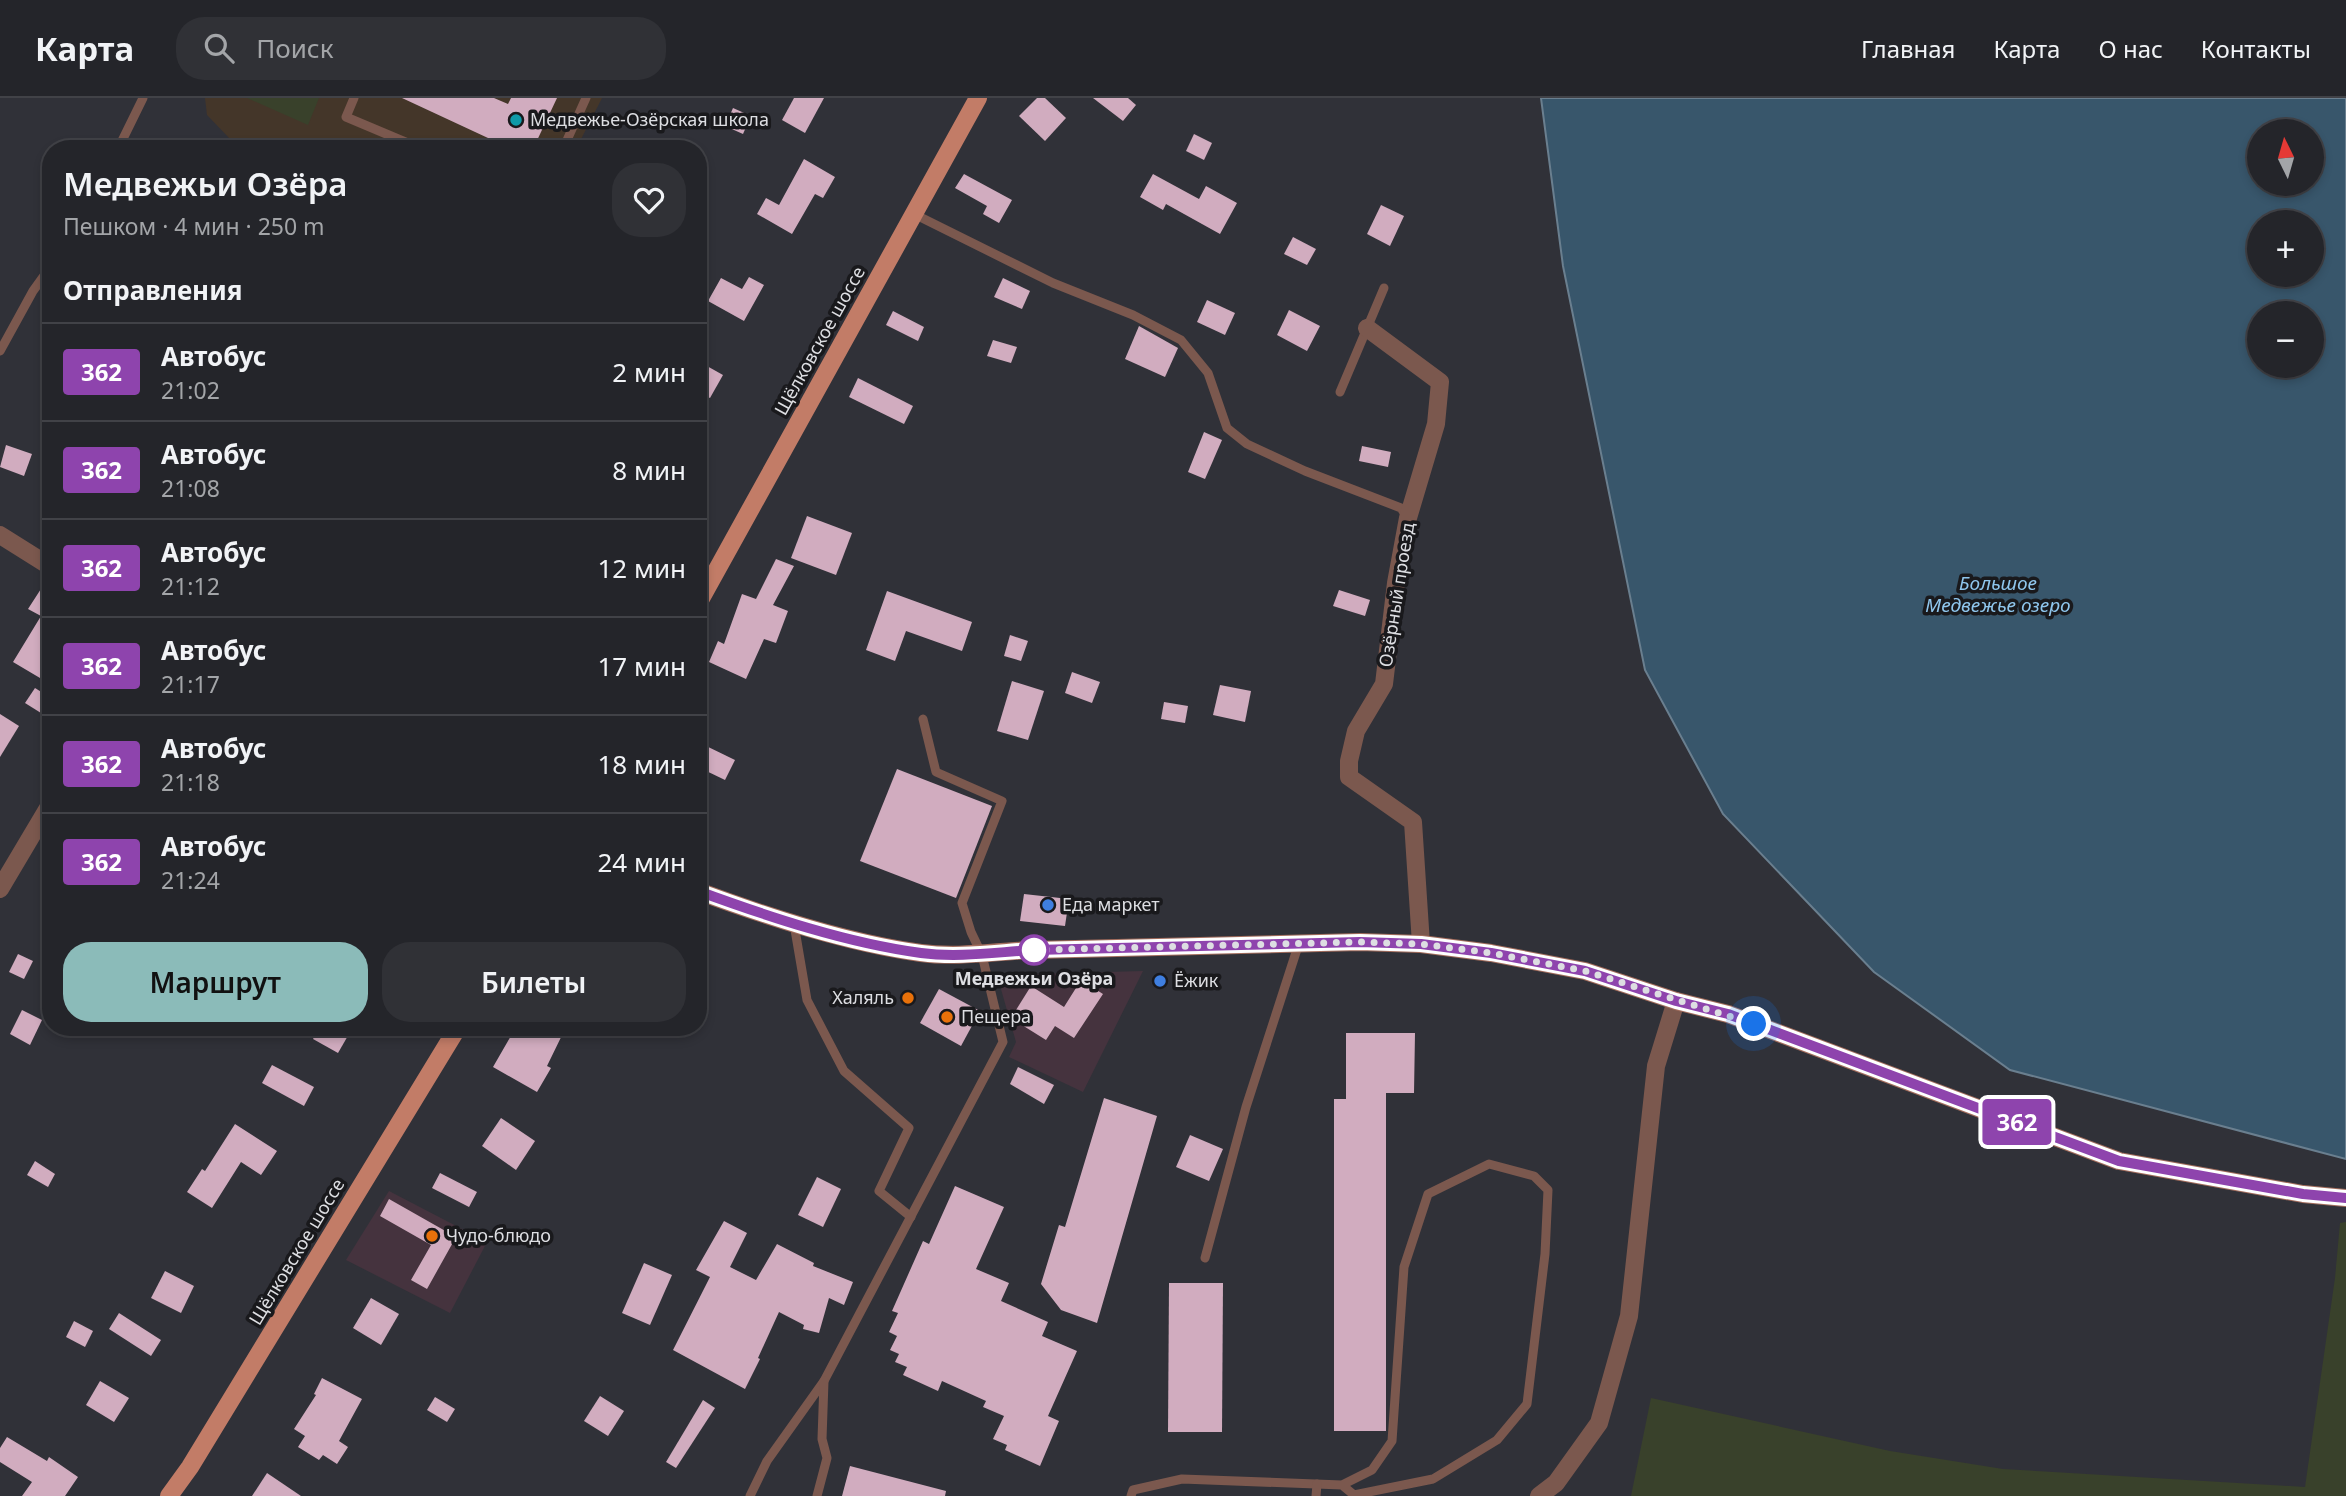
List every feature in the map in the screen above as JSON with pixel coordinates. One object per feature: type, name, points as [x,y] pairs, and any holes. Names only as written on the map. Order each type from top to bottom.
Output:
[{"type":"main road","name":"Щёлковское шоссе","points":[[707,588],[978,98]]},
{"type":"main road","points":[[707,894],[859,941],[923,953],[982,955],[1023,950],[1360,942],[1421,944],[1491,953],[1585,971],[1676,1001],[1728,1014],[2119,1161],[2303,1194],[2346,1198]]},
{"type":"main road","name":"Щёлковское шоссе","points":[[169,1496],[198,1455],[453,1036]]},
{"type":"street","name":"Озёрный проезд","points":[[1367,328],[1440,383],[1436,424],[1408,518],[1396,583],[1384,684],[1356,731],[1349,761],[1349,777],[1413,822],[1421,944]]},
{"type":"street","points":[[0,535],[42,561]]},
{"type":"street","points":[[0,889],[42,818]]},
{"type":"street","points":[[1539,1496],[1556,1483],[1599,1423],[1629,1316],[1656,1066],[1676,1001]]},
{"type":"lane","points":[[122,140],[143,98]]},
{"type":"lane","points":[[354,98],[346,117],[401,140]]},
{"type":"lane","points":[[567,140],[586,98]]},
{"type":"lane","points":[[914,214],[1053,283],[1133,315],[1181,340],[1208,373],[1227,428],[1247,444],[1305,471],[1401,508],[1408,518]]},
{"type":"lane","points":[[0,351],[42,278]]},
{"type":"lane","points":[[1340,392],[1384,288]]},
{"type":"lane","points":[[750,1496],[767,1461],[824,1381],[1003,1042],[982,955],[971,932],[962,902],[1002,800],[936,772],[923,719]]},
{"type":"lane","points":[[794,922],[807,1000],[844,1070],[908,1128],[879,1191],[911,1217]]},
{"type":"lane","points":[[1205,1258],[1246,1107],[1299,943]]},
{"type":"lane","points":[[1131,1496],[1133,1490],[1182,1479],[1342,1485],[1371,1470],[1392,1441],[1404,1267],[1428,1194],[1489,1164],[1534,1176],[1548,1190],[1545,1254],[1527,1404],[1497,1440],[1433,1479],[1354,1495],[1342,1485]]},
{"type":"lane","points":[[817,1496],[827,1458],[822,1439],[824,1381]]},
{"type":"lane","points":[[1317,1484],[1317,1496]]},
{"type":"shaded area","points":[[205,98],[602,98],[581,140],[231,140],[207,115]]},
{"type":"shaded area","points":[[1143,971],[1083,1092],[1009,1057],[1016,1042],[997,975]]},
{"type":"shaded area","points":[[389,1191],[487,1242],[450,1313],[346,1260]]},
{"type":"green space","points":[[247,98],[319,98],[308,125]]},
{"type":"green space","points":[[2346,1222],[2346,1496],[1631,1496],[1651,1398],[1890,1451],[2003,1469],[2305,1487],[2335,1278],[2340,1223]]},
{"type":"water","name":"Большое Медвежье озеро","points":[[1541,98],[2346,98],[2346,1159],[2010,1070],[1874,972],[1723,814],[1645,670],[1563,266]]},
{"type":"building","name":"Медвежье-Озёрская школа","points":[[402,98],[494,98],[508,104],[511,98],[557,98],[537,140],[487,140],[488,138]]},
{"type":"building","points":[[794,98],[824,98],[805,133],[782,120]]},
{"type":"building","points":[[1037,98],[1045,98],[1066,118],[1045,141],[1019,116]]},
{"type":"building","points":[[1093,98],[1128,98],[1136,105],[1123,121]]},
{"type":"building","points":[[733,108],[751,116],[743,134],[725,126]]},
{"type":"building","points":[[1194,134],[1212,143],[1204,160],[1186,151]]},
{"type":"building","points":[[804,159],[835,177],[823,198],[815,194],[792,234],[757,214],[766,198],[779,205]]},
{"type":"building","points":[[964,174],[1012,200],[999,223],[983,214],[987,206],[955,188]]},
{"type":"building","points":[[1153,174],[1199,199],[1206,186],[1237,203],[1220,234],[1166,204],[1163,210],[1140,197]]},
{"type":"building","points":[[1381,205],[1404,216],[1390,246],[1367,234]]},
{"type":"building","points":[[1293,237],[1316,249],[1307,265],[1284,254]]},
{"type":"building","points":[[749,277],[764,285],[744,321],[708,301],[721,278],[742,289]]},
{"type":"building","points":[[1003,278],[1030,291],[1022,309],[994,297]]},
{"type":"building","points":[[1207,300],[1235,313],[1225,335],[1197,322]]},
{"type":"building","points":[[1289,310],[1320,326],[1307,351],[1277,335]]},
{"type":"building","points":[[893,311],[924,327],[918,341],[886,325]]},
{"type":"building","points":[[1139,326],[1178,348],[1165,377],[1125,359]]},
{"type":"building","points":[[993,340],[1017,347],[1011,363],[987,356]]},
{"type":"building","points":[[707,366],[723,375],[710,398],[707,396]]},
{"type":"building","points":[[858,378],[913,406],[904,424],[849,397]]},
{"type":"building","points":[[1204,432],[1222,440],[1205,479],[1188,472]]},
{"type":"building","points":[[6,445],[32,454],[24,476],[0,467]]},
{"type":"building","points":[[1362,446],[1391,452],[1388,467],[1359,461]]},
{"type":"building","points":[[807,516],[852,533],[836,575],[791,558]]},
{"type":"building","points":[[776,559],[794,566],[773,605],[788,611],[776,643],[764,639],[746,679],[709,662],[718,641],[724,644],[742,594],[756,599]]},
{"type":"building","points":[[42,587],[40,678],[13,662],[41,616],[28,609]]},
{"type":"building","points":[[1339,590],[1370,600],[1365,616],[1333,606]]},
{"type":"building","points":[[887,591],[972,622],[962,651],[906,631],[895,661],[866,650]]},
{"type":"building","points":[[1010,635],[1028,641],[1021,661],[1004,656]]},
{"type":"building","points":[[1072,672],[1100,682],[1092,703],[1065,693]]},
{"type":"building","points":[[1012,681],[1044,691],[1028,740],[997,731]]},
{"type":"building","points":[[1220,685],[1251,691],[1245,722],[1213,715]]},
{"type":"building","points":[[35,688],[42,692],[41,713],[25,703]]},
{"type":"building","points":[[1164,702],[1188,706],[1185,723],[1161,719]]},
{"type":"building","points":[[0,714],[19,726],[0,757]]},
{"type":"building","points":[[707,746],[735,760],[725,780],[707,771]]},
{"type":"building","points":[[897,769],[992,806],[956,898],[860,861]]},
{"type":"building","points":[[1024,894],[1069,899],[1065,926],[1020,921]]},
{"type":"building","points":[[18,954],[33,961],[24,979],[9,972]]},
{"type":"building","points":[[1081,980],[1103,994],[1074,1038],[1055,1026],[1046,1040],[1011,1018],[1031,986],[1064,1007]]},
{"type":"building","points":[[939,989],[980,1011],[961,1046],[920,1023]]},
{"type":"building","points":[[22,1010],[42,1020],[30,1045],[10,1034]]},
{"type":"building","points":[[1346,1033],[1415,1033],[1414,1093],[1386,1093],[1386,1431],[1334,1431],[1334,1099],[1346,1099]]},
{"type":"building","points":[[315,1036],[348,1036],[338,1053],[313,1039]]},
{"type":"building","points":[[511,1036],[562,1036],[547,1066],[551,1068],[537,1092],[493,1067]]},
{"type":"building","points":[[272,1065],[314,1087],[304,1106],[262,1083]]},
{"type":"building","points":[[1018,1067],[1054,1085],[1044,1104],[1010,1084]]},
{"type":"building","points":[[1104,1098],[1157,1116],[1097,1323],[1061,1310],[1041,1284],[1059,1225],[1065,1227]]},
{"type":"building","points":[[501,1118],[535,1141],[516,1170],[482,1146]]},
{"type":"building","points":[[235,1124],[277,1151],[261,1175],[241,1162],[212,1208],[187,1192],[202,1169],[205,1171]]},
{"type":"building","points":[[1190,1135],[1223,1149],[1209,1181],[1176,1167]]},
{"type":"building","points":[[35,1161],[55,1174],[48,1187],[27,1175]]},
{"type":"building","points":[[440,1173],[477,1192],[469,1207],[432,1188]]},
{"type":"building","points":[[817,1177],[841,1189],[823,1227],[798,1215]]},
{"type":"building","points":[[955,1186],[1004,1207],[976,1269],[1009,1283],[1001,1301],[1048,1322],[1042,1336],[1077,1351],[1048,1416],[1059,1421],[1040,1466],[1005,1450],[1007,1445],[993,1439],[1004,1416],[983,1407],[986,1401],[942,1381],[938,1391],[903,1375],[907,1367],[895,1362],[899,1354],[890,1350],[897,1336],[889,1332],[898,1313],[892,1311],[923,1241],[929,1244]]},
{"type":"building","points":[[389,1199],[456,1237],[427,1289],[411,1280],[431,1245],[380,1216]]},
{"type":"building","points":[[724,1221],[747,1233],[730,1267],[756,1280],[777,1244],[814,1263],[813,1266],[853,1282],[844,1305],[829,1298],[819,1333],[803,1329],[804,1325],[779,1312],[745,1389],[673,1350],[710,1277],[696,1270]]},
{"type":"building","points":[[644,1263],[672,1275],[650,1325],[622,1313]]},
{"type":"building","points":[[165,1271],[194,1286],[181,1313],[151,1298]]},
{"type":"building","points":[[1169,1283],[1223,1283],[1222,1432],[1168,1432]]},
{"type":"building","points":[[371,1298],[399,1314],[381,1345],[353,1328]]},
{"type":"building","points":[[119,1313],[161,1340],[151,1356],[109,1329]]},
{"type":"building","points":[[74,1321],[93,1331],[85,1347],[66,1337]]},
{"type":"building","points":[[322,1378],[362,1399],[339,1441],[348,1447],[337,1464],[323,1455],[319,1460],[298,1447],[305,1436],[294,1429],[316,1395],[314,1394]]},
{"type":"building","points":[[100,1381],[129,1398],[114,1422],[86,1405]]},
{"type":"building","points":[[600,1396],[624,1411],[608,1436],[584,1421]]},
{"type":"building","points":[[435,1397],[455,1409],[447,1422],[427,1410]]},
{"type":"building","points":[[703,1400],[715,1408],[676,1468],[666,1462]]},
{"type":"building","points":[[7,1437],[47,1461],[49,1457],[78,1477],[65,1496],[22,1496],[32,1482],[0,1462],[0,1448]]},
{"type":"building","points":[[850,1466],[946,1491],[945,1496],[842,1496]]},
{"type":"building","points":[[267,1473],[301,1496],[252,1496]]},
{"type":"bus line","name":"362","points":[[707,894],[859,941],[923,953],[982,955],[1001,951],[1360,942],[1421,944],[1491,953],[1585,971],[1676,1001],[1728,1014],[2119,1161],[2303,1194],[2346,1198]]},
{"type":"place","name":"Медвежье-Озёрская школа","points":[[516,120]]},
{"type":"place","name":"Еда маркет","points":[[1048,905]]},
{"type":"place","name":"Медвежьи Озёра","points":[[1034,950]]},
{"type":"place","name":"Ёжик","points":[[1160,981]]},
{"type":"place","name":"Халяль","points":[[908,998]]},
{"type":"place","name":"Пещера","points":[[947,1017]]},
{"type":"place","name":"Чудо-блюдо","points":[[432,1236]]},
{"type":"route","points":[[1034,950],[1360,942],[1421,944],[1491,953],[1585,971],[1754,1024]]}]
